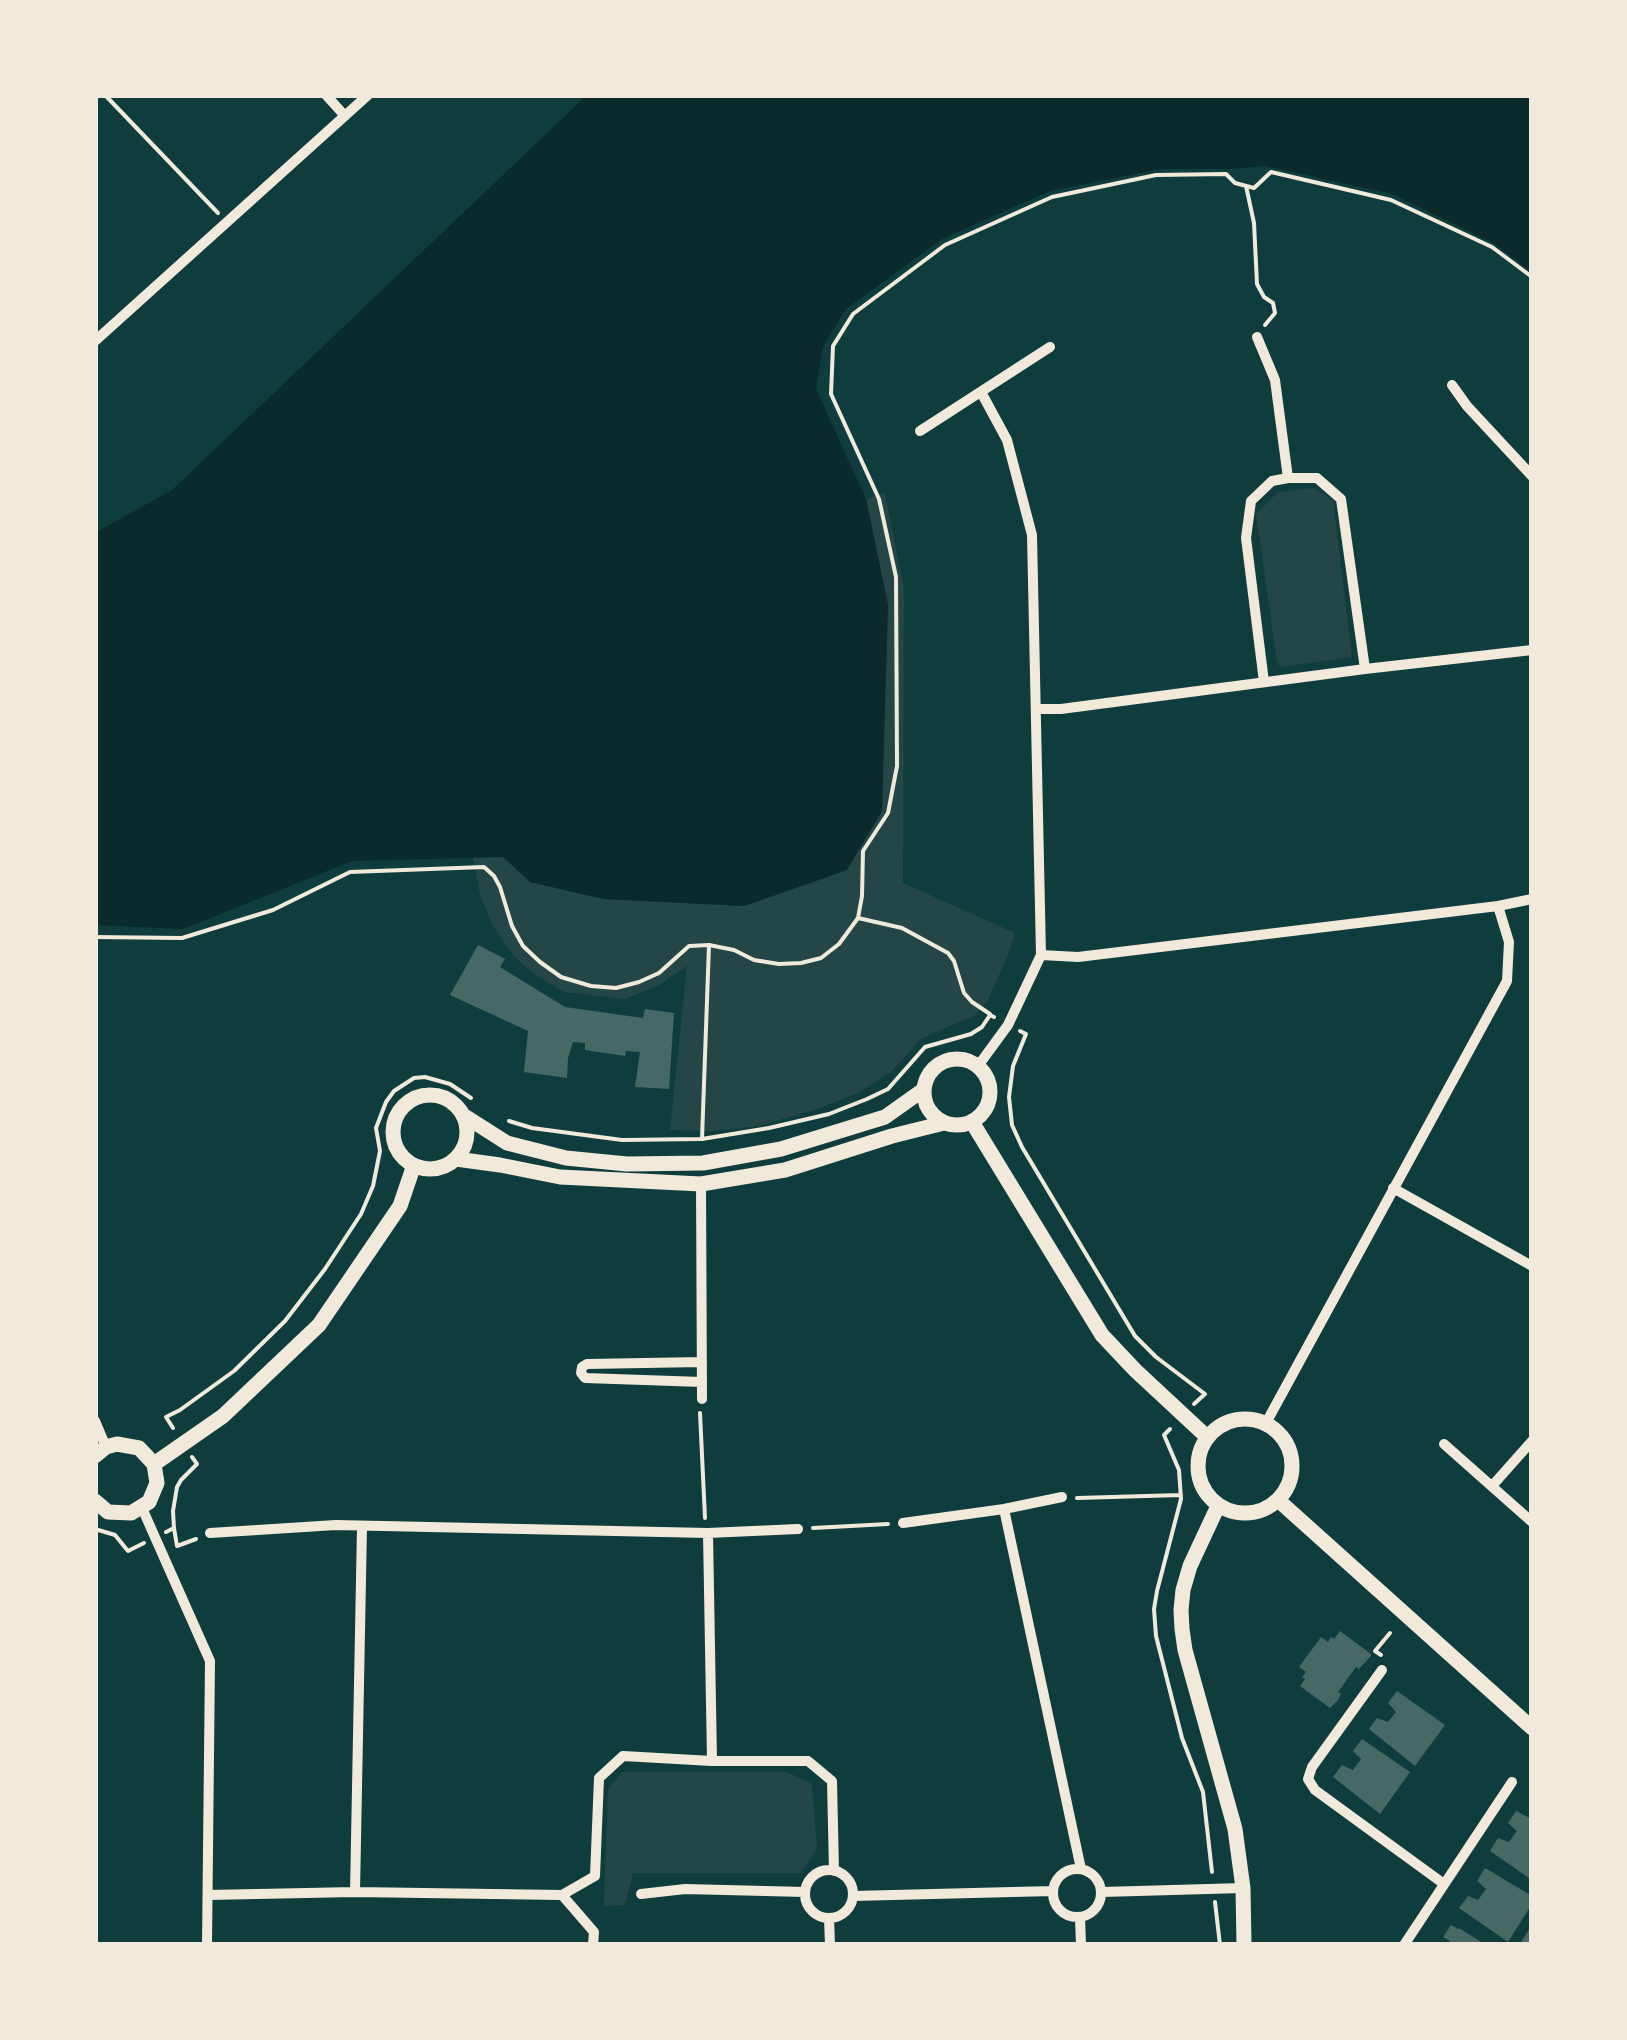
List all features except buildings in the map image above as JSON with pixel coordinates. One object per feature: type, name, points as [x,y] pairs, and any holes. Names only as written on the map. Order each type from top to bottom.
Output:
[{"type":"street","points":[[326,95],[345,116]]},
{"type":"street","points":[[95,341],[368,95]]},
{"type":"street","points":[[1256,337],[1275,380],[1288,478]]},
{"type":"street","points":[[920,431],[1050,347]]},
{"type":"street","points":[[1452,385],[1532,476]]},
{"type":"street","points":[[978,1066],[1008,1025],[1041,954],[1032,535],[1007,440],[981,392]]},
{"type":"street","points":[[1264,682],[1246,538],[1251,501],[1272,481],[1288,478],[1317,478],[1341,499],[1365,669]]},
{"type":"street","points":[[1036,709],[1532,650]]},
{"type":"street","points":[[1041,954],[1078,957],[1498,906],[1532,898]]},
{"type":"street","points":[[1266,1423],[1507,981],[1509,942],[1498,906]]},
{"type":"street","points":[[961,1059],[978,1066],[990,1084],[988,1106],[981,1115],[972,1122],[953,1126],[928,1110],[923,1090],[929,1073],[943,1062],[961,1059]]},
{"type":"street","points":[[464,1115],[466,1138],[456,1159],[436,1168],[424,1168],[403,1157],[396,1147],[394,1122],[400,1110],[420,1096],[433,1095],[456,1105],[464,1115],[506,1143],[566,1158],[627,1164],[703,1163],[781,1149],[885,1117],[923,1090]]},
{"type":"street","points":[[972,1122],[1102,1335],[1207,1437]]},
{"type":"street","points":[[456,1159],[560,1177],[701,1184],[784,1170],[944,1123]]},
{"type":"street","points":[[154,1464],[223,1416],[318,1325],[400,1206],[414,1165]]},
{"type":"street","points":[[701,1184],[702,1398]]},
{"type":"street","points":[[1393,1188],[1532,1266]]},
{"type":"street","points":[[702,1362],[590,1364],[581,1370],[585,1378],[702,1382]]},
{"type":"street","points":[[1250,1418],[1266,1423],[1290,1449],[1293,1467],[1289,1485],[1265,1510],[1233,1513],[1218,1506],[1200,1482],[1197,1466],[1207,1437],[1234,1420],[1250,1418]]},
{"type":"street","points":[[95,1421],[101,1452],[117,1444],[139,1448],[154,1464],[157,1484],[142,1508],[131,1513],[108,1512],[95,1501]]},
{"type":"street","points":[[1492,1486],[1532,1441]]},
{"type":"street","points":[[1444,1444],[1532,1522]]},
{"type":"street","points":[[903,1523],[1062,1498]]},
{"type":"street","points":[[1278,1500],[1532,1728]]},
{"type":"street","points":[[1218,1506],[1190,1566],[1183,1590],[1182,1629],[1236,1829],[1244,1945]]},
{"type":"street","points":[[142,1508],[210,1661],[207,1945]]},
{"type":"street","points":[[1004,1509],[1081,1868]]},
{"type":"street","points":[[210,1534],[336,1525],[708,1532],[798,1529]]},
{"type":"street","points":[[355,1892],[362,1527]]},
{"type":"street","points":[[708,1532],[712,1762]]},
{"type":"street","points":[[1382,1670],[1308,1778],[1315,1790],[1444,1884]]},
{"type":"street","points":[[208,1895],[562,1894],[594,1876],[599,1778],[623,1756],[712,1762],[808,1761],[832,1780],[834,1871]]},
{"type":"street","points":[[1404,1945],[1512,1782]]},
{"type":"street","points":[[1081,1868],[1097,1878],[1102,1892],[1097,1908],[1080,1918],[1056,1907],[1053,1890],[1062,1874],[1081,1868]]},
{"type":"street","points":[[834,1871],[848,1880],[853,1896],[846,1912],[829,1918],[812,1912],[805,1892],[815,1875],[834,1871]]},
{"type":"street","points":[[1102,1892],[1243,1888]]},
{"type":"street","points":[[641,1894],[685,1890],[805,1892]]},
{"type":"street","points":[[853,1896],[1053,1890]]},
{"type":"street","points":[[562,1894],[594,1932],[594,1945]]},
{"type":"street","points":[[829,1918],[830,1945]]},
{"type":"street","points":[[1080,1918],[1081,1945]]},
{"type":"path","points":[[105,95],[228,224]]},
{"type":"path","points":[[95,937],[182,938],[274,910],[350,872],[484,867],[500,887],[523,946],[561,977],[591,986],[616,988],[639,982],[659,973],[689,946],[734,950],[754,960],[779,964],[821,958],[839,944],[858,918],[863,851],[888,813],[897,766],[896,576],[879,499],[831,394],[834,346],[853,314],[945,246],[1052,196],[1156,175],[1226,174],[1235,183],[1254,188],[1272,172],[1391,200],[1492,247],[1532,277]]},
{"type":"path","points":[[1246,186],[1254,223],[1257,284],[1264,297],[1273,303],[1274,314],[1256,337]]},
{"type":"path","points":[[858,918],[902,928],[948,952],[964,994],[990,1015],[1026,1034],[1012,1066],[1009,1097],[1017,1136],[1135,1336],[1156,1358],[1205,1394],[1164,1436],[1179,1470],[1181,1495],[1154,1610],[1156,1636],[1182,1738],[1202,1792],[1220,1945]]},
{"type":"path","points":[[702,1139],[709,945]]},
{"type":"path","points":[[502,1118],[532,1128],[622,1140],[702,1139],[769,1128],[830,1114],[888,1089],[925,1046],[971,1034],[990,1015]]},
{"type":"path","points":[[166,1417],[234,1371],[284,1321],[325,1269],[361,1214],[374,1186],[380,1152],[376,1128],[394,1091],[414,1078],[425,1077],[450,1084],[477,1103]]},
{"type":"path","points":[[702,1398],[699,1422],[703,1510],[708,1532]]},
{"type":"path","points":[[1062,1498],[1181,1495]]},
{"type":"path","points":[[798,1529],[903,1523]]},
{"type":"path","points":[[174,1528],[177,1546],[210,1534]]},
{"type":"path","points":[[1382,1670],[1388,1660],[1375,1651],[1390,1633]]},
{"type":"shaded area","points":[[587,95],[1532,95],[1532,272],[1493,243],[1392,194],[1265,166],[1160,169],[1050,191],[942,239],[846,309],[823,347],[816,389],[866,499],[888,605],[882,811],[847,870],[744,906],[604,899],[530,882],[503,857],[352,861],[183,929],[95,925],[95,533],[172,490]]},
{"type":"shaded area","points":[[1313,488],[1333,500],[1352,657],[1280,667],[1256,514],[1278,492]]},
{"type":"shaded area","points":[[885,493],[904,589],[903,883],[1015,933],[1009,953],[987,1002],[974,1016],[922,1038],[891,1072],[858,1093],[759,1126],[670,1130],[687,966],[659,985],[625,999],[564,992],[514,956],[493,926],[480,895],[473,857],[504,857],[530,882],[604,899],[744,906],[847,870],[888,605],[866,499]]},
{"type":"shaded area","points":[[622,1772],[787,1772],[812,1784],[817,1849],[801,1873],[633,1873],[625,1905],[604,1906],[608,1789]]}]
